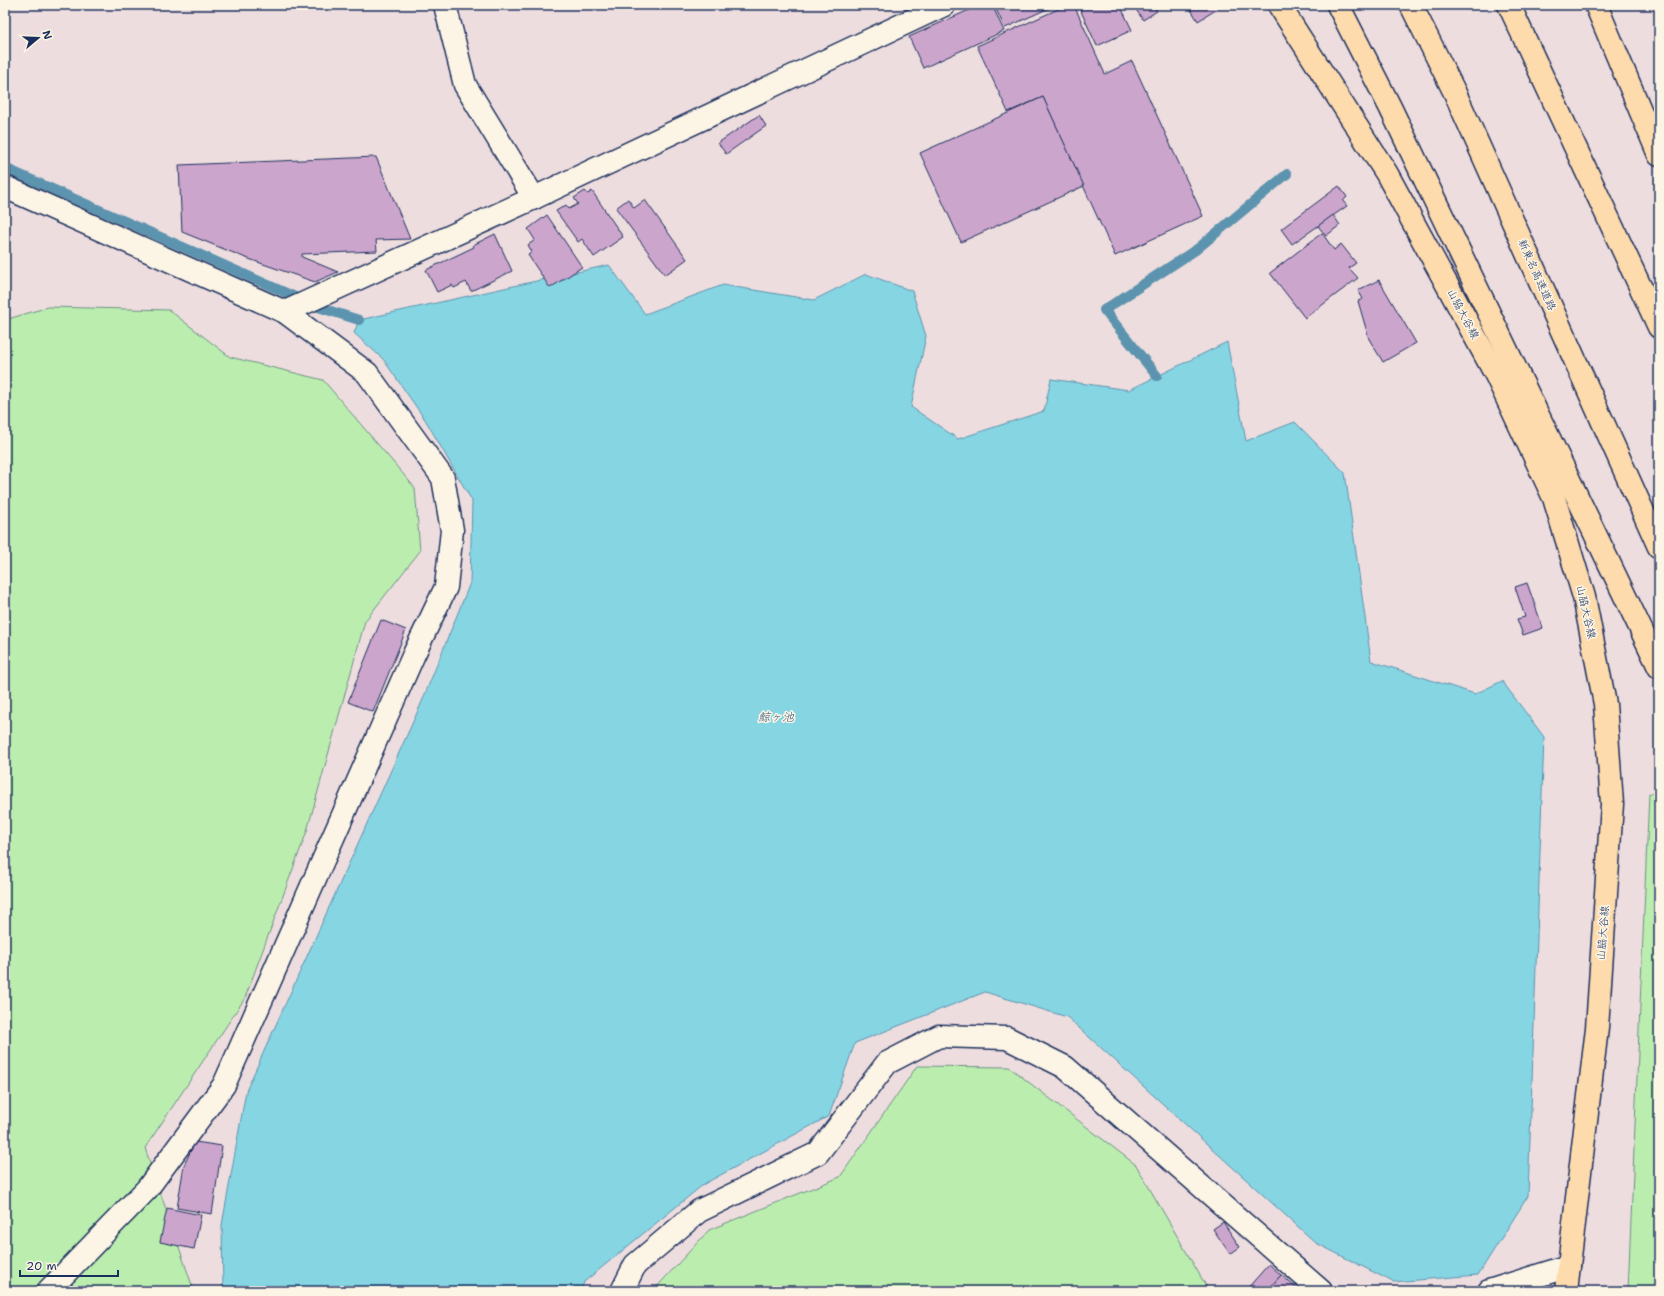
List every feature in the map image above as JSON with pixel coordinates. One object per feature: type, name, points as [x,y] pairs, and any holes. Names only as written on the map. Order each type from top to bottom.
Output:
[{"type":"main road","name":"山脇大谷線","points":[[1279,5],[1387,174],[1496,375],[1554,498],[1584,597],[1605,704],[1612,804],[1597,1028],[1566,1291]]},
{"type":"main road","points":[[1338,5],[1393,115],[1659,667]]},
{"type":"main road","name":"新東名高速道路","points":[[1411,5],[1458,101],[1659,547]]},
{"type":"main road","points":[[1509,5],[1659,327]]},
{"type":"main road","points":[[1596,5],[1659,155]]},
{"type":"street","points":[[445,5],[465,85],[534,198]]},
{"type":"street","points":[[284,312],[534,198],[944,5]]},
{"type":"street","points":[[5,187],[284,312],[367,373],[443,478],[452,530],[446,587],[408,668],[224,1085],[147,1189],[48,1291]]},
{"type":"street","points":[[622,1291],[635,1265],[699,1211],[818,1152],[887,1063],[939,1036],[1008,1038],[1065,1067],[1321,1291]]},
{"type":"street","points":[[1489,1291],[1569,1266]]},
{"type":"green space","points":[[48,307],[169,310],[230,357],[323,380],[415,488],[420,551],[365,621],[307,831],[245,998],[145,1148],[194,1291],[5,1291],[5,320]]},
{"type":"green space","points":[[1649,793],[1659,795],[1659,1291],[1628,1291]]},
{"type":"green space","points":[[917,1066],[1009,1067],[1136,1165],[1209,1291],[653,1291],[709,1230],[840,1177]]},
{"type":"water","name":"鯨ヶ池","points":[[609,265],[645,314],[723,285],[814,300],[866,274],[912,291],[926,336],[911,407],[958,439],[1044,411],[1051,379],[1129,390],[1227,342],[1246,441],[1295,422],[1345,473],[1371,661],[1475,694],[1502,681],[1544,737],[1528,1196],[1478,1275],[1393,1282],[1316,1243],[1067,1017],[985,992],[855,1043],[829,1116],[704,1184],[584,1282],[581,1291],[223,1291],[222,1225],[246,1091],[421,704],[470,583],[472,501],[426,421],[383,359],[354,333],[359,320]]},
{"type":"building","points":[[980,5],[992,5],[1004,31],[923,68],[909,37]]},
{"type":"building","points":[[994,5],[1056,5],[1005,28]]},
{"type":"building","points":[[1067,5],[1074,5],[1105,74],[1132,61],[1203,216],[1115,256],[1043,97],[1008,112],[977,46]]},
{"type":"building","points":[[1078,5],[1120,5],[1132,30],[1097,46]]},
{"type":"building","points":[[1133,5],[1153,5],[1157,11],[1143,20]]},
{"type":"building","points":[[1188,5],[1224,5],[1198,21]]},
{"type":"building","points":[[1043,97],[1084,186],[961,242],[920,153]]},
{"type":"building","points":[[759,115],[766,126],[726,154],[718,143]]},
{"type":"building","points":[[376,157],[410,239],[376,240],[377,251],[302,254],[302,257],[338,272],[315,282],[246,258],[182,232],[179,165]]},
{"type":"building","points":[[1339,186],[1347,197],[1343,201],[1347,206],[1292,244],[1281,229]]},
{"type":"building","points":[[585,191],[588,194],[592,191],[623,237],[594,257],[582,239],[578,242],[556,211],[566,205],[569,209],[578,204],[574,198]]},
{"type":"building","points":[[628,199],[634,208],[645,200],[687,259],[665,275],[616,208]]},
{"type":"building","points":[[547,215],[582,267],[550,288],[528,255],[532,252],[528,245],[535,240],[528,229]]},
{"type":"building","points":[[1333,215],[1340,225],[1326,236],[1318,226]]},
{"type":"building","points":[[1322,233],[1334,250],[1341,244],[1356,263],[1349,268],[1358,278],[1305,318],[1270,273]]},
{"type":"building","points":[[495,234],[512,271],[471,291],[466,282],[454,288],[452,285],[437,292],[426,270],[474,247],[473,245]]},
{"type":"building","points":[[1379,280],[1416,343],[1383,362],[1369,339],[1358,301],[1363,299],[1358,290]]},
{"type":"building","points":[[1527,583],[1543,628],[1523,635],[1517,619],[1525,617],[1515,587]]},
{"type":"building","points":[[381,620],[406,630],[373,712],[348,702]]},
{"type":"building","points":[[195,1142],[222,1146],[212,1214],[177,1208],[184,1165]]},
{"type":"building","points":[[167,1208],[201,1215],[194,1249],[160,1242]]},
{"type":"building","points":[[1223,1222],[1240,1247],[1230,1254],[1213,1229]]},
{"type":"building","points":[[1269,1264],[1281,1275],[1267,1291],[1245,1291]]},
{"type":"building","points":[[1281,1275],[1300,1291],[1267,1291]]},
{"type":"waterway","points":[[5,168],[318,307],[359,320]]},
{"type":"waterway","points":[[1157,376],[1104,310],[1197,249],[1287,174]]}]
